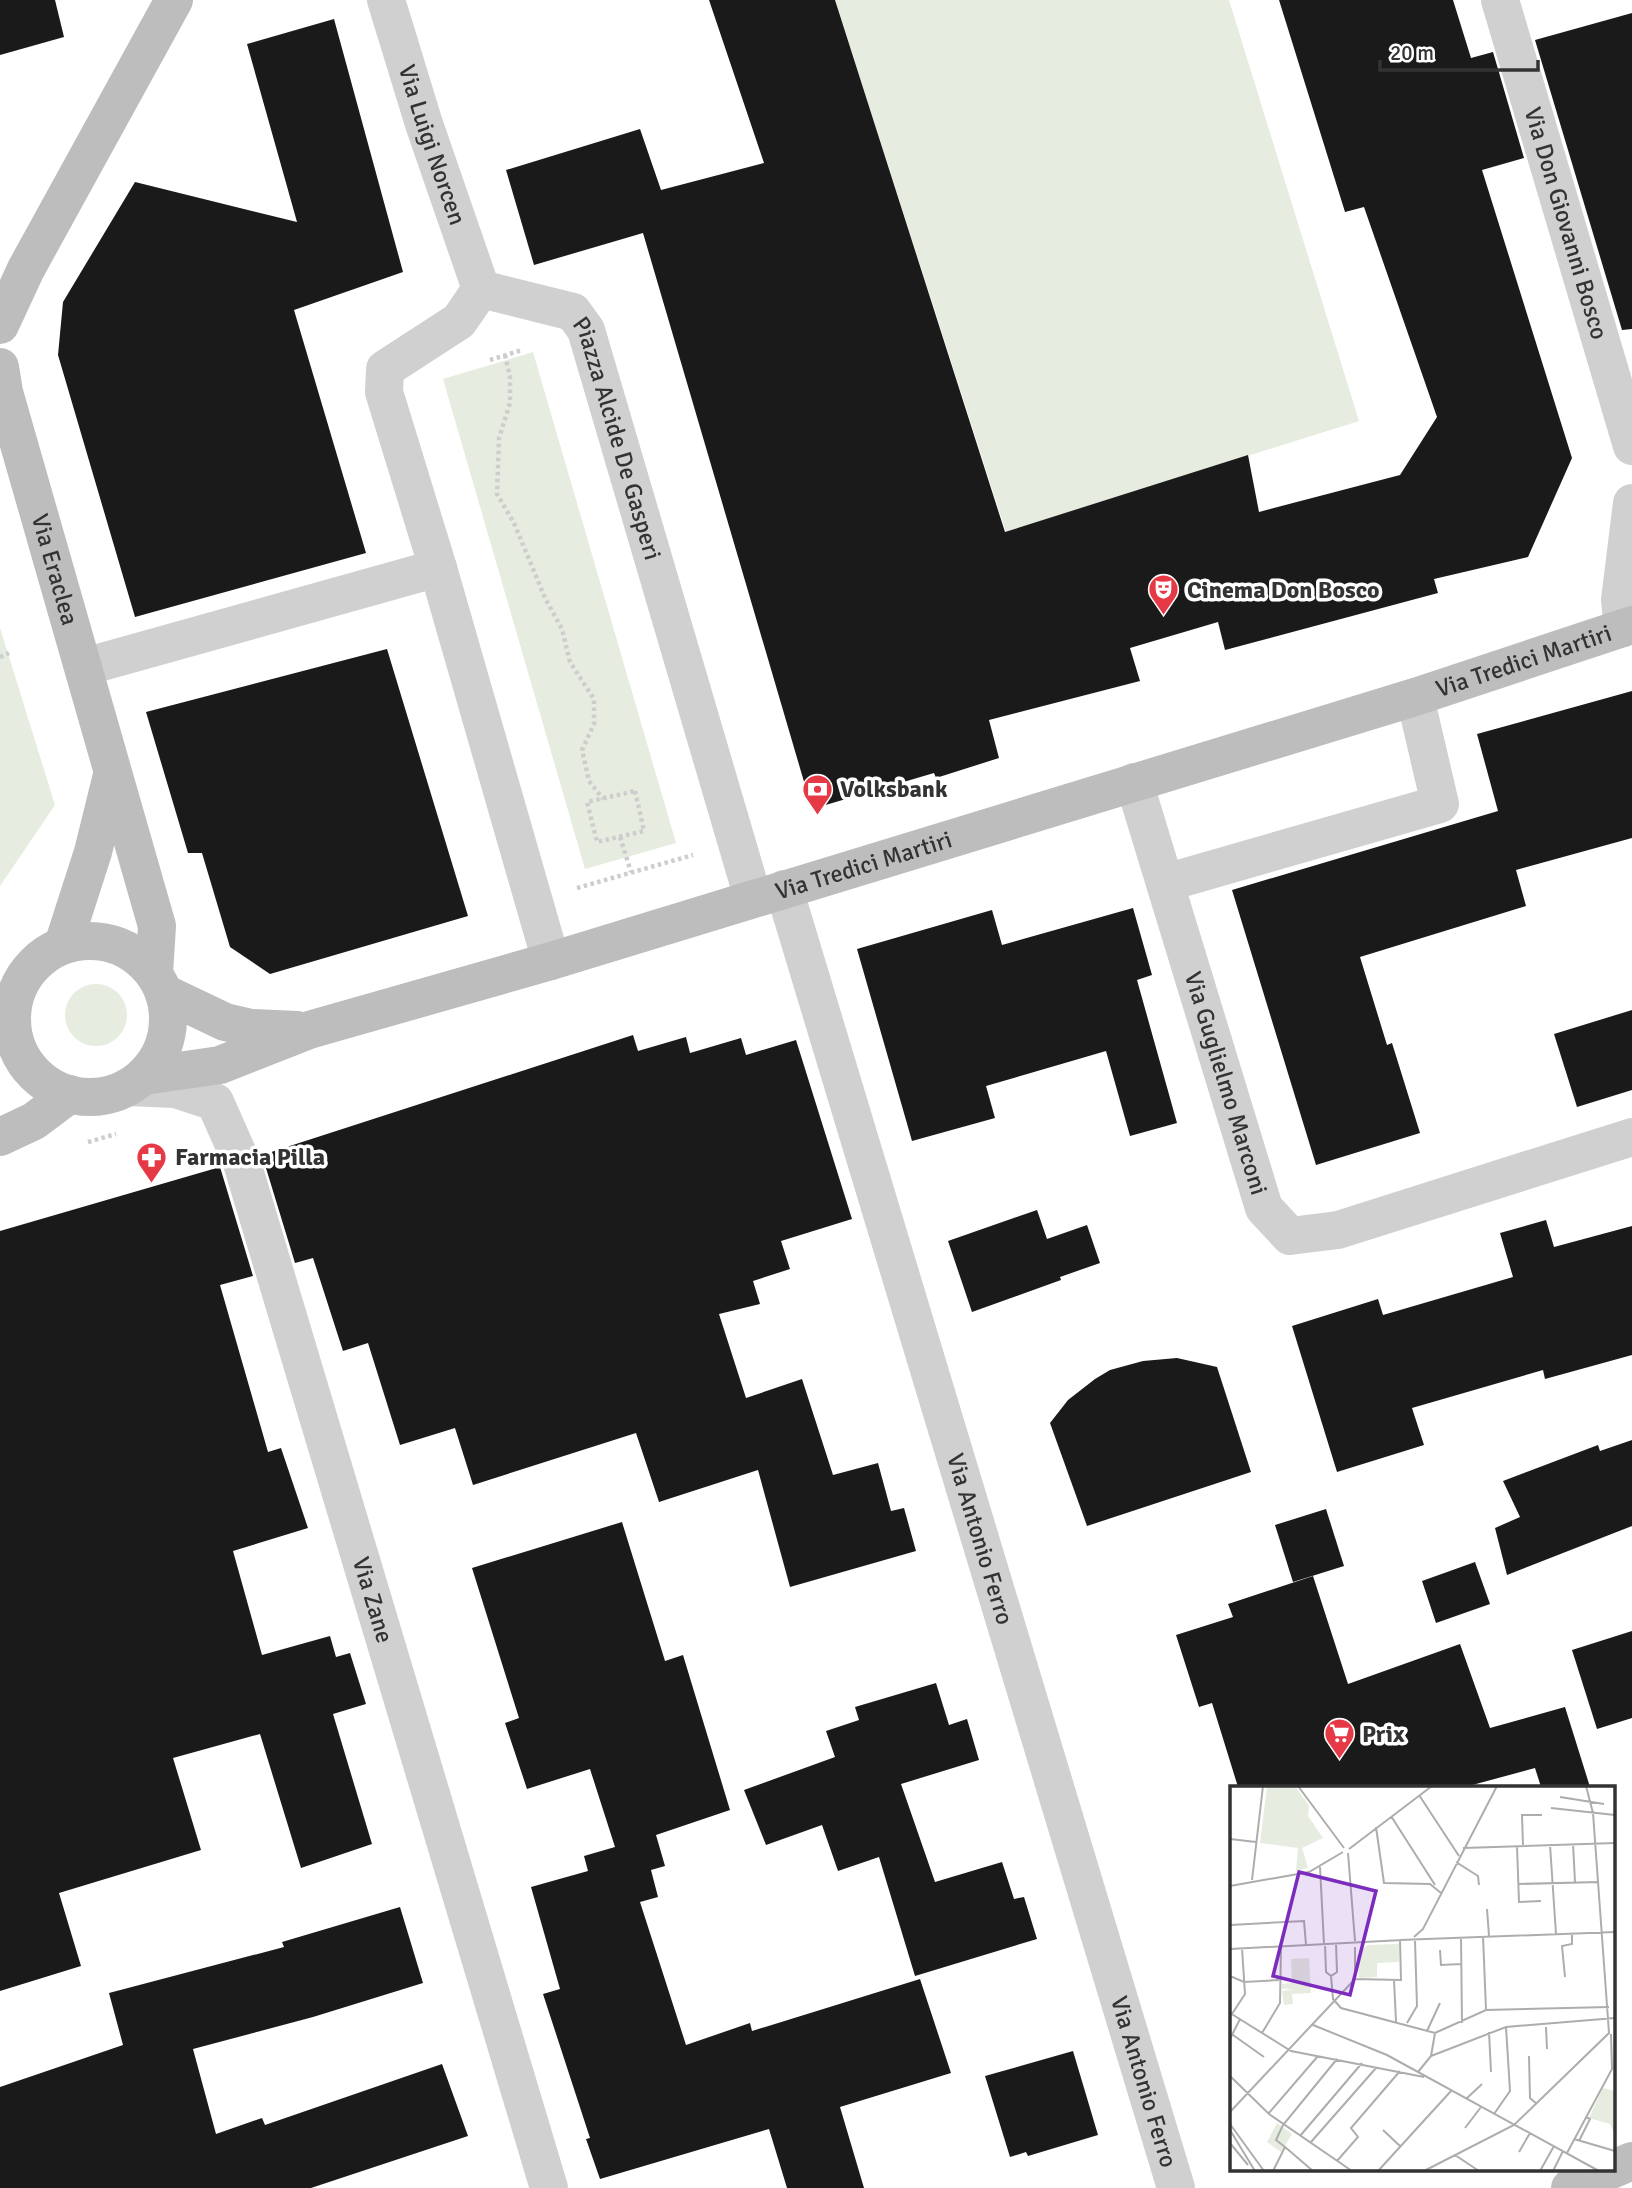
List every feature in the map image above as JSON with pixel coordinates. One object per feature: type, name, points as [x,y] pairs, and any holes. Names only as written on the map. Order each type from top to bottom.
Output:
[{"type":"street","points":[[0,326],[26,269],[174,0]]},
{"type":"street","name":"Via Luigi Norcen","points":[[386,0],[424,124],[481,289]]},
{"type":"street","name":"Via Don Giovanni Bosco","points":[[1500,0],[1632,446]]},
{"type":"street","points":[[481,289],[459,321],[385,369],[384,391],[551,961]]},
{"type":"street","name":"Piazza Alcide De Gasperi","points":[[481,289],[573,312],[586,330],[738,843],[769,893]]},
{"type":"street","name":"Via Eraclea","points":[[0,367],[4,392],[157,926],[159,983]]},
{"type":"street","points":[[1628,627],[1620,600],[1632,503]]},
{"type":"street","points":[[84,667],[438,568]]},
{"type":"street","name":"Via Tredici Martiri","points":[[136,1081],[220,1065],[309,1030],[551,961],[1415,697],[1628,627]]},
{"type":"street","name":"Via Tredici Martiri","points":[[1165,883],[1440,804],[1415,697]]},
{"type":"street","name":"Via Eraclea","points":[[63,945],[93,852],[112,773]]},
{"type":"street","name":"Via Guglielmo Marconi","points":[[1134,782],[1264,1208],[1290,1236],[1338,1230],[1632,1137]]},
{"type":"street","name":"Via Antonio Ferro","points":[[769,893],[1176,2188]]},
{"type":"street","points":[[93,940],[119,945],[138,957],[159,983],[169,1015],[166,1040],[155,1062],[136,1081],[110,1094],[88,1097],[69,1094],[50,1086],[34,1074],[6,1033],[20,983],[33,964],[47,952],[63,945],[93,940]]},
{"type":"street","name":"Via Tredici Martiri","points":[[159,983],[225,1022],[251,1028],[309,1030]]},
{"type":"street","name":"Via Zane","points":[[136,1081],[175,1089],[215,1102],[242,1163],[549,2188]]},
{"type":"street","points":[[0,1137],[34,1121],[69,1094]]},
{"type":"street","points":[[1614,2169],[1632,2161]]},
{"type":"street","points":[[1570,2188],[1611,2170]]},
{"type":"path","points":[[505,355],[510,377],[510,403],[499,438],[498,494],[562,629],[570,662],[594,699],[594,724],[582,750],[589,781],[604,799]]},
{"type":"path","points":[[0,657],[9,653]]},
{"type":"path","points":[[635,791],[644,831],[597,842],[587,802],[604,799],[635,791]]},
{"type":"path","points":[[620,837],[631,872]]},
{"type":"path","points":[[534,902],[738,843]]},
{"type":"shaded area","points":[[835,0],[1229,0],[1359,421],[1006,532]]},
{"type":"shaded area","points":[[533,352],[676,843],[585,869],[443,379]]},
{"type":"shaded area","points":[[0,628],[55,805],[0,886]]},
{"type":"shaded area","points":[[96,984],[118,993],[127,1015],[118,1037],[96,1046],[74,1037],[65,1015],[74,993]]},
{"type":"building","points":[[0,0],[55,0],[64,37],[0,55]]},
{"type":"building","points":[[709,0],[835,0],[1005,532],[1248,455],[1259,512],[1400,475],[1437,417],[1364,207],[1345,212],[1279,0],[1453,0],[1471,58],[1493,52],[1524,158],[1482,170],[1572,458],[1528,557],[1434,579],[1438,593],[1225,650],[1218,622],[1130,648],[1140,681],[989,720],[999,758],[936,778],[934,773],[812,809],[643,233],[534,265],[506,170],[640,129],[661,190],[764,163]]},
{"type":"building","points":[[1632,13],[1632,329],[1622,330],[1535,40]]},
{"type":"building","points":[[334,19],[403,272],[294,310],[366,553],[135,617],[58,355],[63,302],[135,182],[297,222],[247,44]]},
{"type":"building","points":[[387,649],[468,916],[270,974],[230,947],[202,853],[188,853],[146,712]]},
{"type":"building","points":[[1632,691],[1632,838],[1516,870],[1526,906],[1360,957],[1387,1045],[1392,1043],[1420,1133],[1316,1165],[1232,890],[1498,811],[1477,734]]},
{"type":"building","points":[[1133,908],[1152,975],[1137,980],[1177,1123],[1130,1136],[1106,1051],[986,1086],[995,1118],[912,1141],[857,949],[992,910],[1002,945]]},
{"type":"building","points":[[1632,1010],[1632,1090],[1577,1107],[1554,1034]]},
{"type":"building","points":[[633,1035],[638,1051],[686,1037],[690,1053],[741,1038],[746,1055],[796,1040],[852,1219],[781,1241],[790,1269],[753,1281],[760,1304],[719,1314],[746,1398],[802,1379],[833,1475],[878,1463],[891,1511],[904,1508],[916,1551],[790,1587],[758,1470],[659,1502],[636,1433],[473,1485],[455,1428],[400,1445],[368,1343],[343,1351],[313,1258],[295,1263],[262,1155]]},
{"type":"building","points":[[220,1167],[253,1276],[220,1285],[268,1452],[281,1448],[308,1528],[233,1551],[262,1655],[330,1636],[336,1657],[350,1653],[366,1704],[333,1714],[372,1844],[301,1868],[260,1734],[173,1758],[201,1850],[59,1893],[81,1966],[0,1991],[0,1231]]},
{"type":"building","points":[[1037,1210],[1047,1239],[1087,1225],[1100,1263],[972,1312],[948,1241]]},
{"type":"building","points":[[1546,1220],[1554,1247],[1632,1226],[1632,1355],[1545,1379],[1543,1370],[1412,1408],[1424,1445],[1337,1472],[1292,1326],[1378,1299],[1383,1315],[1513,1277],[1500,1233]]},
{"type":"building","points":[[1177,1358],[1217,1367],[1251,1472],[1087,1526],[1050,1423],[1068,1400],[1110,1370],[1143,1361]]},
{"type":"building","points":[[1632,1440],[1632,1526],[1507,1575],[1495,1528],[1520,1517],[1503,1481],[1598,1445],[1600,1451]]},
{"type":"building","points":[[1326,1509],[1344,1566],[1293,1582],[1275,1525]]},
{"type":"building","points":[[622,1522],[665,1661],[683,1655],[730,1810],[656,1835],[665,1866],[651,1870],[658,1897],[640,1902],[686,2045],[750,2023],[752,2031],[920,1979],[951,2073],[840,2107],[864,2188],[787,2188],[769,2129],[600,2179],[586,2139],[590,2138],[543,1994],[560,1989],[531,1887],[588,1871],[584,1856],[615,1847],[590,1769],[527,1789],[505,1723],[519,1718],[472,1568]]},
{"type":"building","points":[[1475,1562],[1490,1604],[1436,1623],[1422,1581]]},
{"type":"building","points":[[1313,1576],[1348,1684],[1460,1644],[1490,1728],[1565,1707],[1590,1786],[1541,1786],[1535,1768],[1469,1786],[1238,1786],[1212,1703],[1199,1707],[1176,1635],[1233,1617],[1228,1604]]},
{"type":"building","points":[[1632,1631],[1632,1718],[1597,1729],[1572,1650]]},
{"type":"building","points":[[936,1683],[949,1725],[967,1719],[979,1760],[901,1784],[935,1882],[1002,1862],[1014,1899],[1024,1897],[1037,1939],[915,1976],[879,1857],[838,1871],[822,1825],[766,1845],[744,1790],[835,1757],[826,1731],[859,1720],[855,1707]]},
{"type":"building","points":[[400,1907],[423,1983],[313,2017],[193,2049],[216,2134],[262,2118],[265,2125],[442,2064],[468,2136],[311,2188],[0,2188],[0,2087],[123,2045],[109,1993],[284,1947],[282,1942]]},
{"type":"building","points":[[1073,2051],[1098,2135],[1028,2156],[1026,2152],[1010,2157],[985,2076]]},
{"type":"place","name":"Cinema Don Bosco","points":[[1164,617]]},
{"type":"place","name":"Volksbank","points":[[817,816]]},
{"type":"place","name":"Farmacia Pilla","points":[[152,1184]]},
{"type":"place","name":"Prix","points":[[1339,1761]]}]
